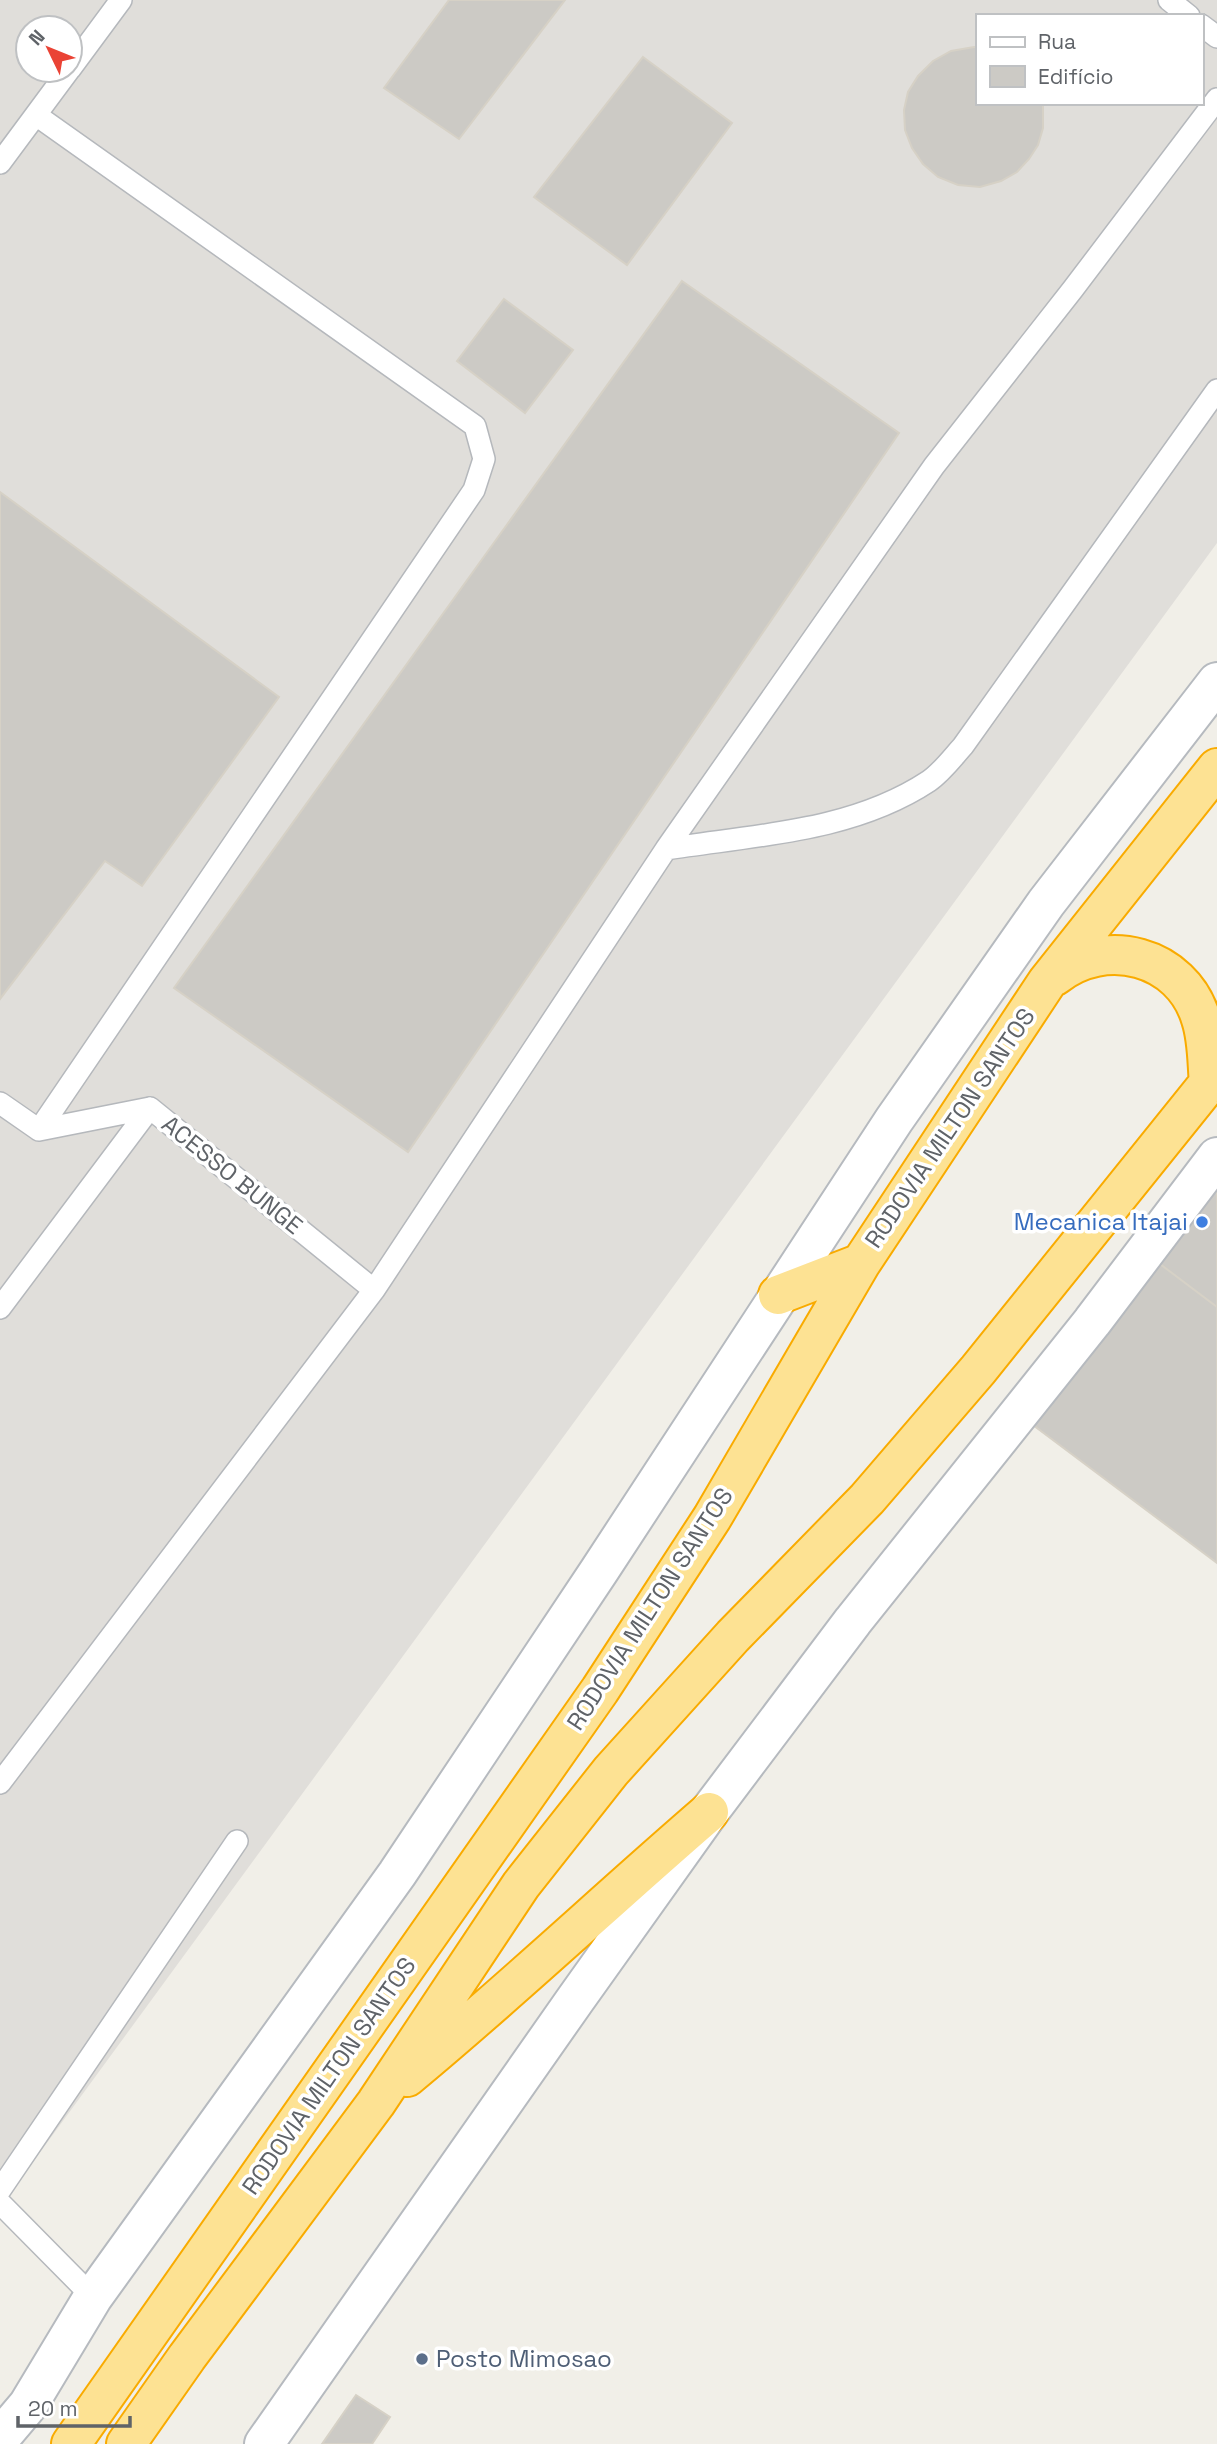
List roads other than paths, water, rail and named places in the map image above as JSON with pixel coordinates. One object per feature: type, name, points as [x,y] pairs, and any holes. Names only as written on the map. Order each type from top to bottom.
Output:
[{"type":"highway","name":"RODOVIA MILTON SANTOS","points":[[71,2444],[600,1690],[712,1518],[861,1263],[1047,982],[1217,768]]},
{"type":"highway","points":[[1047,982],[1066,967],[1088,958],[1111,954],[1135,957],[1157,965],[1176,979],[1191,997],[1201,1019],[1213,1079]]},
{"type":"highway","name":"RODOVIA MILTON SANTOS","points":[[126,2444],[187,2357],[376,2103],[521,1885],[611,1771],[733,1636],[875,1489],[978,1370],[1213,1079]]},
{"type":"highway","points":[[778,1295],[861,1263]]},
{"type":"highway","points":[[376,2103],[465,2029],[709,1812]]},
{"type":"main road","points":[[0,2438],[29,2405],[93,2297],[397,1874],[599,1572],[894,1120],[1046,903],[1217,682]]},
{"type":"main road","points":[[264,2444],[709,1812],[853,1621],[1092,1322],[1217,1157]]},
{"type":"lane","points":[[84,50],[121,0]]},
{"type":"lane","points":[[1169,0],[1186,14]]},
{"type":"lane","points":[[0,163],[59,84]]},
{"type":"lane","points":[[0,1783],[212,1500],[374,1290],[666,849],[934,466],[1217,99]]},
{"type":"lane","points":[[0,1103],[40,1130],[474,490],[484,459],[475,426],[36,115]]},
{"type":"lane","points":[[666,849],[832,823],[889,803],[932,779],[963,746],[1217,390]]},
{"type":"lane","points":[[0,1308],[150,1108]]},
{"type":"lane","name":"ACESSO BUNGE","points":[[40,1130],[150,1108],[374,1290]]},
{"type":"lane","points":[[0,2190],[237,1841]]},
{"type":"lane","points":[[0,2203],[93,2297]]},
{"type":"place","name":"Mecanica Itajai","points":[[1202,1222]]},
{"type":"place","name":"Posto Mimosao","points":[[422,2359]]}]
